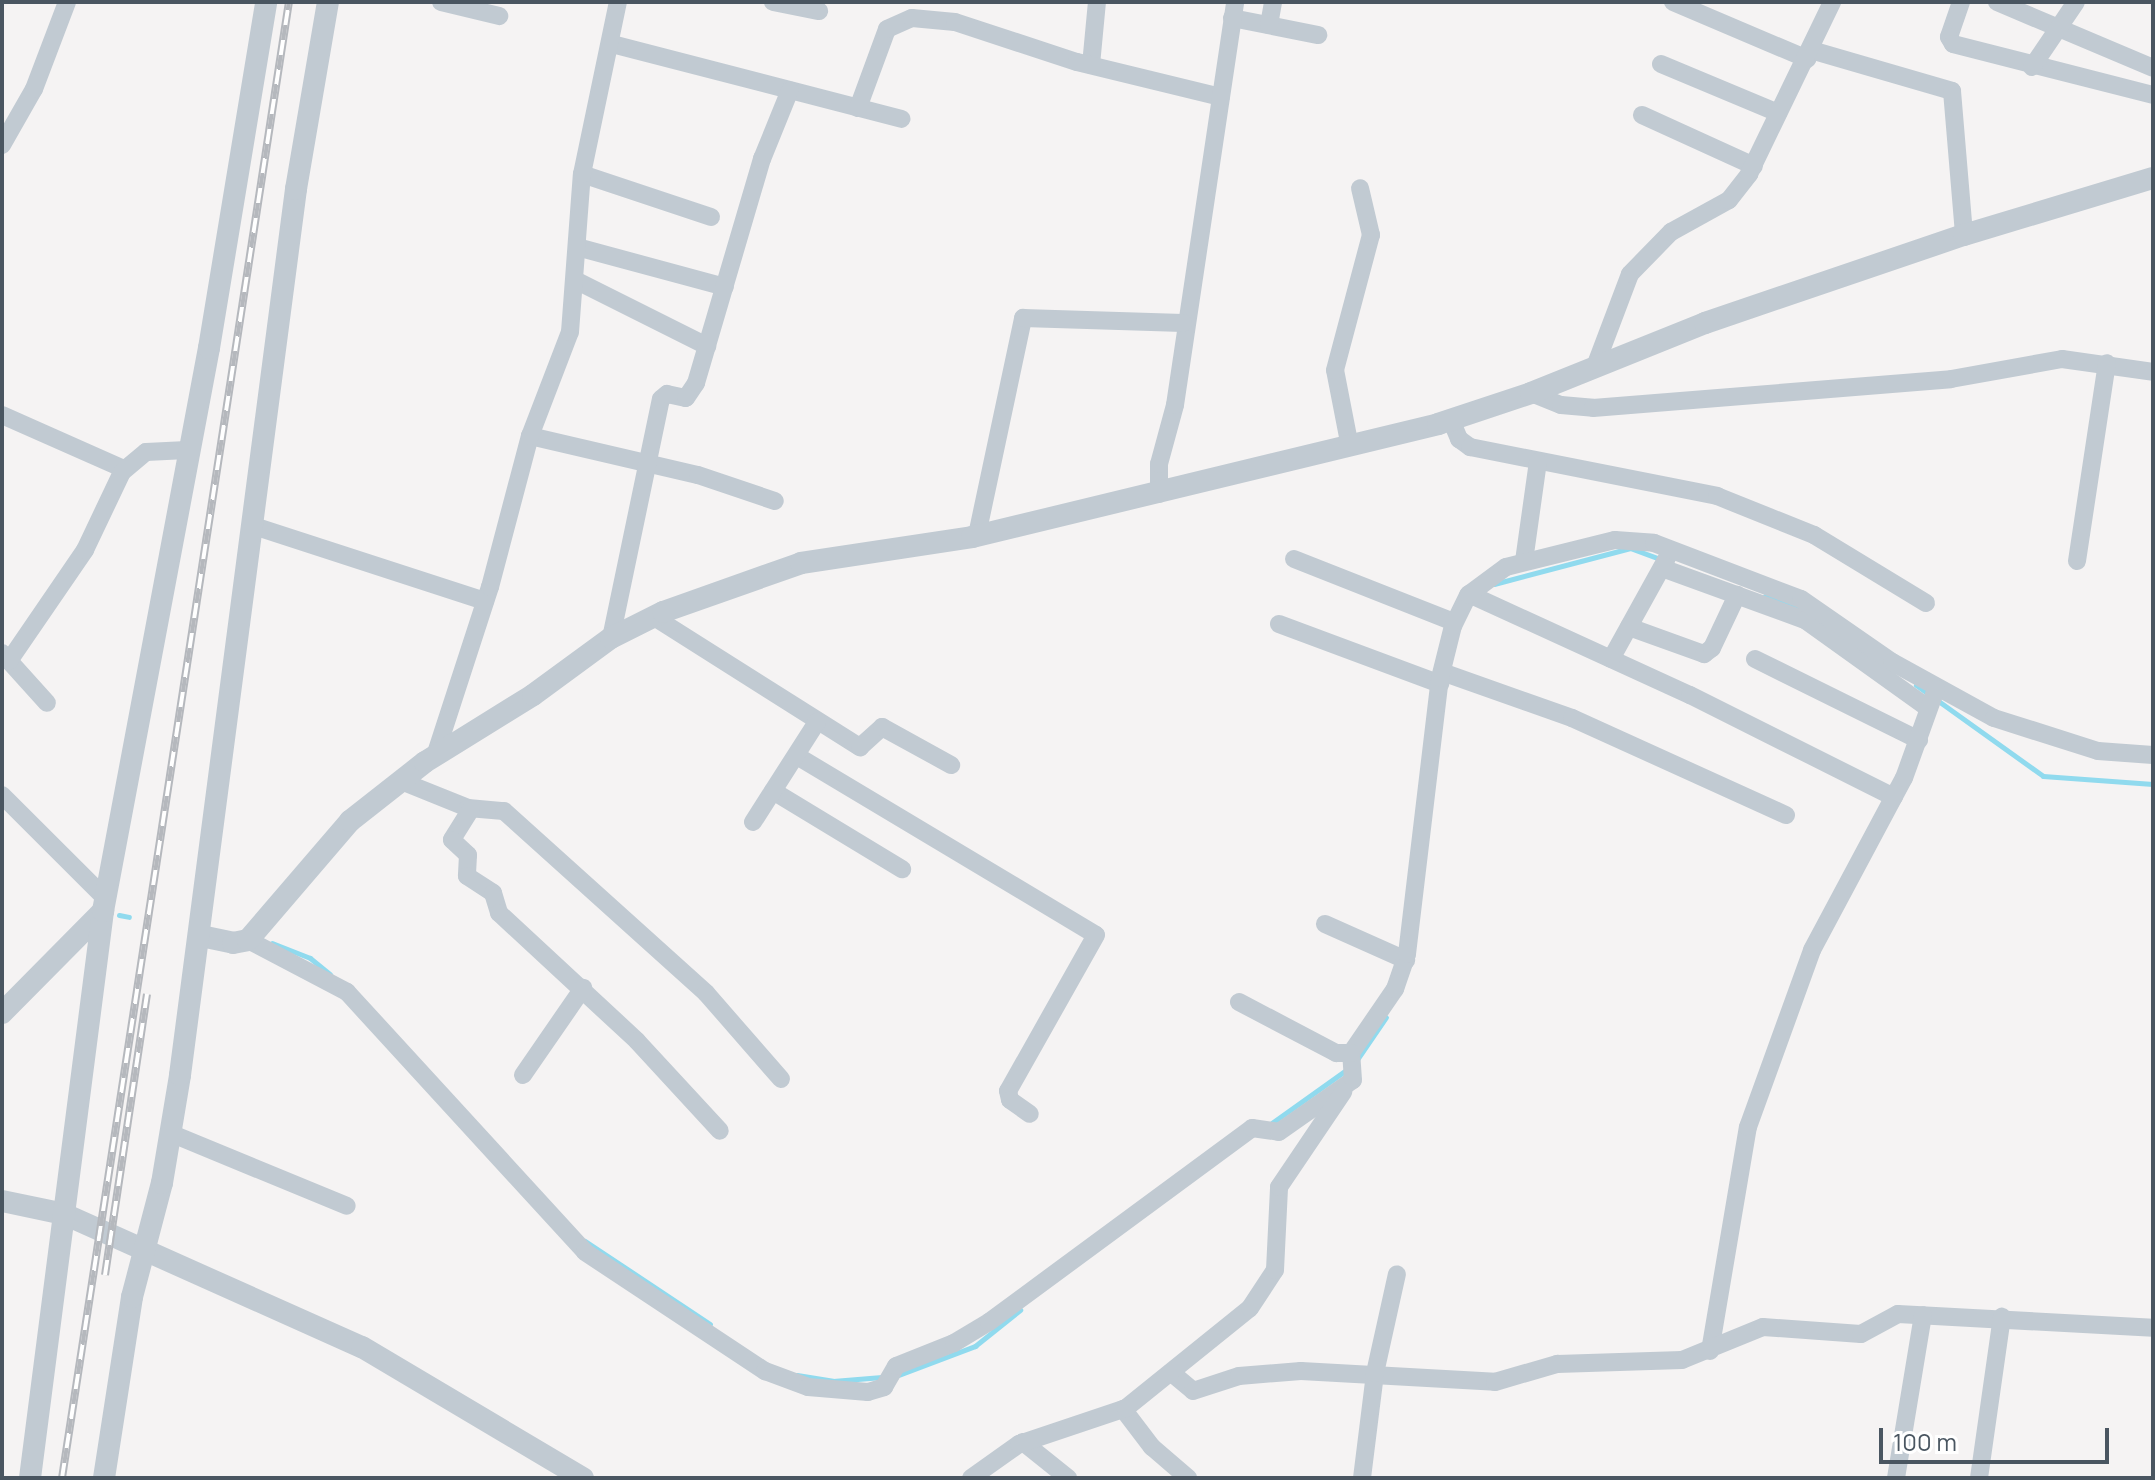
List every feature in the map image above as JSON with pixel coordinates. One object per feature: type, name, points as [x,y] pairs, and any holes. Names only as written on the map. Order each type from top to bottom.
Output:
[{"type":"street","points":[[2,145],[34,89],[67,2]]},
{"type":"street","points":[[30,1478],[104,904],[187,450],[209,348],[266,2]]},
{"type":"street","points":[[104,1478],[132,1297],[170,1133],[201,936],[296,189],[328,2]]},
{"type":"street","points":[[441,2],[499,16]]},
{"type":"street","points":[[435,756],[485,601],[530,436],[567,343],[582,174],[612,44],[618,2]]},
{"type":"street","points":[[773,2],[819,11]]},
{"type":"street","points":[[1091,65],[1097,2]]},
{"type":"street","points":[[1269,25],[1273,2]]},
{"type":"street","points":[[1673,2],[1809,54],[1952,91],[1964,235]]},
{"type":"street","points":[[1596,364],[1630,274],[1671,232],[1729,200],[1754,166],[1831,2]]},
{"type":"street","points":[[1961,2],[1950,43],[2032,67],[2153,95]]},
{"type":"street","points":[[1997,2],[2058,24],[2153,68]]},
{"type":"street","points":[[2032,67],[2058,24],[2076,2]]},
{"type":"street","points":[[1159,494],[1159,464],[1175,405],[1183,323],[1233,10],[1269,25],[1318,35]]},
{"type":"street","points":[[858,108],[887,29],[900,20],[955,22],[1091,65],[1221,97]]},
{"type":"street","points":[[612,44],[901,119]]},
{"type":"street","points":[[1661,64],[1778,113]]},
{"type":"street","points":[[611,638],[662,397],[687,397],[707,346],[762,159],[790,90]]},
{"type":"street","points":[[1642,115],[1754,166]]},
{"type":"street","points":[[582,174],[711,217]]},
{"type":"street","points":[[201,936],[233,943],[248,940],[350,821],[435,756],[533,695],[611,638],[654,617],[801,563],[977,535],[1159,494],[1451,420],[1531,393],[1596,364],[1964,235],[2153,178]]},
{"type":"street","points":[[1350,447],[1335,370],[1370,242],[1360,188]]},
{"type":"street","points":[[577,247],[725,287]]},
{"type":"street","points":[[575,280],[707,346]]},
{"type":"street","points":[[977,535],[1023,318],[1183,323]]},
{"type":"street","points":[[1531,393],[1570,407],[1643,406],[1951,379],[2041,361],[2107,363],[2153,372]]},
{"type":"street","points":[[2077,561],[2107,363]]},
{"type":"street","points":[[2,415],[124,469]]},
{"type":"street","points":[[1451,420],[1464,445],[1717,496],[1814,535],[1926,603]]},
{"type":"street","points":[[530,436],[649,464],[775,501]]},
{"type":"street","points":[[47,703],[6,657],[85,550],[124,469],[146,452],[187,450]]},
{"type":"street","points":[[1524,561],[1538,462]]},
{"type":"street","points":[[254,526],[485,601]]},
{"type":"street","points":[[971,1478],[1023,1442],[1123,1409],[1173,1374],[1250,1308],[1271,1280],[1277,1255],[1279,1187],[1395,989],[1406,960],[1454,622],[1495,573],[1524,561],[1615,540],[1666,560],[1809,604],[1933,698]]},
{"type":"street","points":[[1294,559],[1454,622]]},
{"type":"street","points":[[1666,560],[1737,595],[1805,620],[1933,698],[2065,743],[2153,755]]},
{"type":"street","points":[[1611,659],[1666,560]]},
{"type":"street","points":[[1629,627],[1704,654],[1712,648],[1737,595]]},
{"type":"street","points":[[1473,596],[1611,659],[1894,797]]},
{"type":"street","points":[[654,617],[817,722],[862,747],[882,727],[951,765]]},
{"type":"street","points":[[1279,624],[1572,718],[1786,815]]},
{"type":"street","points":[[1755,659],[1919,740]]},
{"type":"street","points":[[1710,1351],[1748,1127],[1812,950],[1894,797],[1933,698]]},
{"type":"street","points":[[753,822],[817,722]]},
{"type":"street","points":[[797,756],[1096,935],[1008,1091],[1010,1100],[1030,1114]]},
{"type":"street","points":[[401,781],[471,809],[504,811],[586,880],[706,993],[781,1079]]},
{"type":"street","points":[[773,791],[902,869]]},
{"type":"street","points":[[2,795],[104,904]]},
{"type":"street","points":[[471,809],[452,840],[468,855],[467,876],[493,893],[499,913],[583,988],[671,1075],[720,1131]]},
{"type":"street","points":[[2,1013],[104,904]]},
{"type":"street","points":[[1325,924],[1406,960]]},
{"type":"street","points":[[248,940],[347,992],[585,1252],[779,1377],[808,1387],[853,1392],[879,1390],[891,1374],[972,1333],[1263,1129],[1288,1127],[1350,1066]]},
{"type":"street","points":[[523,1075],[583,988]]},
{"type":"street","points":[[1239,1002],[1336,1053],[1350,1066]]},
{"type":"street","points":[[170,1133],[347,1206]]},
{"type":"street","points":[[2,1201],[64,1214],[362,1347],[583,1478]]},
{"type":"street","points":[[1362,1478],[1375,1373],[1397,1274]]},
{"type":"street","points":[[1173,1374],[1193,1391],[1257,1373],[1375,1373],[1495,1382],[1557,1364],[1674,1361],[1710,1351],[1763,1327],[1861,1334],[1893,1315],[2002,1317],[2153,1328]]},
{"type":"street","points":[[1896,1478],[1923,1315]]},
{"type":"street","points":[[1979,1478],[2002,1317]]},
{"type":"street","points":[[1123,1409],[1152,1447],[1188,1478]]},
{"type":"street","points":[[1023,1442],[1068,1478]]},
{"type":"waterway","points":[[1494,584],[1630,548],[1661,559]]},
{"type":"waterway","points":[[1765,596],[1797,608]]},
{"type":"waterway","points":[[1916,685],[2043,776],[2153,784]]},
{"type":"waterway","points":[[119,915],[129,917]]},
{"type":"waterway","points":[[272,943],[310,958],[330,974]]},
{"type":"waterway","points":[[1356,1061],[1386,1017]]},
{"type":"waterway","points":[[1269,1125],[1349,1068]]},
{"type":"waterway","points":[[585,1241],[710,1324]]},
{"type":"waterway","points":[[896,1376],[975,1346],[1020,1310]]},
{"type":"waterway","points":[[797,1375],[833,1381],[882,1377]]},
{"type":"railway","points":[[62,1478],[289,2]]},
{"type":"railway","points":[[105,1275],[147,994]]}]
